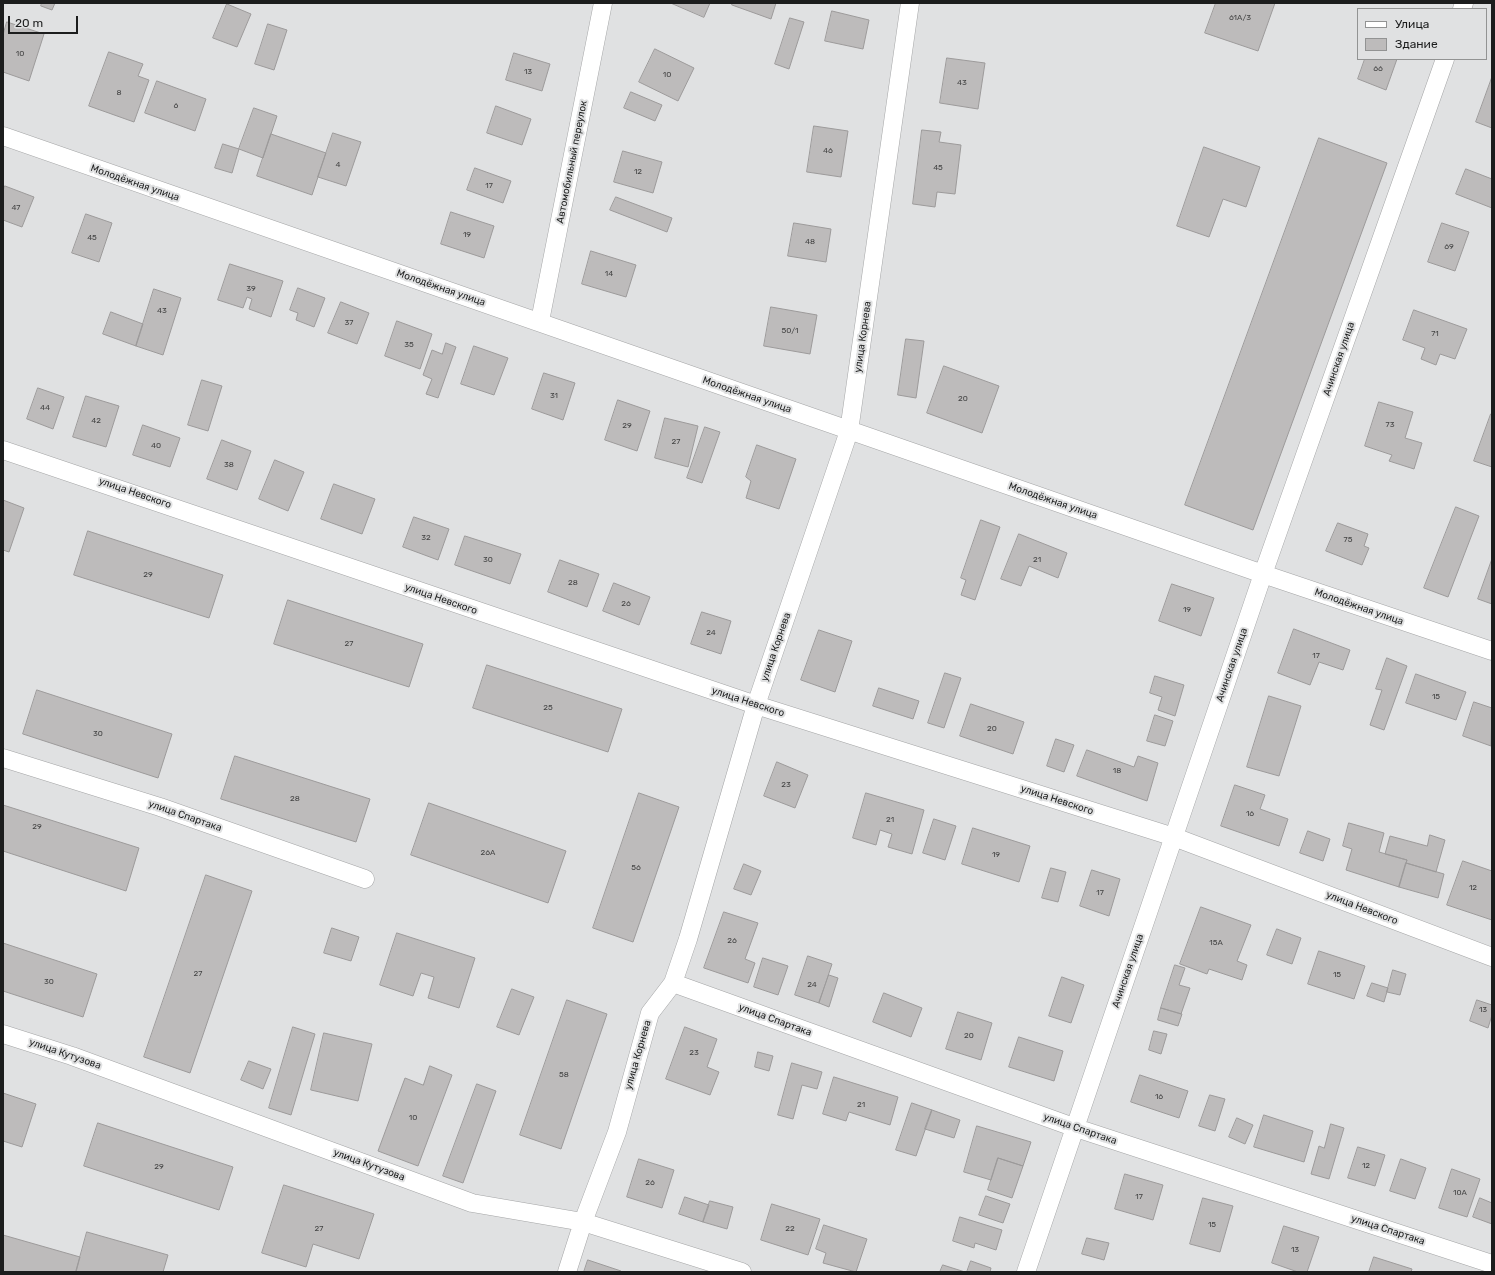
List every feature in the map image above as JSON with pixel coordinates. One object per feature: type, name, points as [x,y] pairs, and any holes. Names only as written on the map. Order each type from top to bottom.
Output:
[{"type":"street","name":"Автомобильный переулок","points":[[540,321],[603,3]]},
{"type":"street","name":"улица Корнева","points":[[567,1272],[583,1222],[616,1132],[650,1013],[673,983],[688,939],[756,704],[849,431],[910,3]]},
{"type":"street","name":"Ачинская улица","points":[[1026,1272],[1263,574],[1444,60]]},
{"type":"street","name":"Молодёжная улица","points":[[3,136],[60,157],[540,321],[849,431],[1263,574],[1492,651]]},
{"type":"street","name":"улица Невского","points":[[3,450],[756,704],[1174,837],[1492,957]]},
{"type":"street","name":"улица Спартака","points":[[3,758],[160,808],[365,879]]},
{"type":"street","name":"улица Спартака","points":[[673,983],[1076,1128],[1492,1264]]},
{"type":"street","name":"улица Кутузова","points":[[3,1034],[72,1056],[472,1203],[583,1222],[742,1272]]},
{"type":"building","points":[[42,3],[55,3],[52,10],[41,6]]},
{"type":"building","points":[[671,3],[710,3],[704,17]]},
{"type":"building","points":[[732,3],[776,3],[771,19],[732,5]]},
{"type":"building","points":[[1216,3],[1275,3],[1258,51],[1205,33]]},
{"type":"building","points":[[227,4],[251,14],[237,47],[213,38]]},
{"type":"building","points":[[832,11],[869,20],[863,49],[825,41]]},
{"type":"building","points":[[790,18],[804,22],[789,69],[775,64]]},
{"type":"building","points":[[7,22],[44,34],[29,81],[3,72],[3,35]]},
{"type":"building","points":[[268,24],[287,30],[274,70],[255,64]]},
{"type":"building","points":[[655,49],[694,68],[678,101],[639,82]]},
{"type":"building","points":[[109,52],[143,64],[138,76],[149,80],[134,122],[89,106]]},
{"type":"building","points":[[514,53],[550,64],[542,91],[506,80]]},
{"type":"building","points":[[947,58],[985,63],[978,109],[940,103]]},
{"type":"building","points":[[1365,60],[1397,60],[1386,90],[1358,79]]},
{"type":"building","points":[[1492,77],[1492,128],[1476,122]]},
{"type":"building","points":[[157,81],[206,99],[195,131],[145,113]]},
{"type":"building","points":[[631,92],[662,105],[655,121],[624,108]]},
{"type":"building","points":[[496,106],[531,119],[522,145],[487,133]]},
{"type":"building","points":[[254,108],[277,116],[263,158],[239,149]]},
{"type":"building","points":[[814,126],[848,131],[841,177],[807,172]]},
{"type":"building","points":[[922,130],[941,132],[939,142],[961,145],[955,194],[937,192],[935,207],[913,204]]},
{"type":"building","points":[[333,133],[361,142],[346,186],[318,177]]},
{"type":"building","points":[[271,134],[326,153],[312,195],[257,176]]},
{"type":"building","points":[[1319,138],[1387,163],[1253,530],[1185,505]]},
{"type":"building","points":[[223,144],[239,149],[232,173],[215,168]]},
{"type":"building","points":[[1204,147],[1260,167],[1246,207],[1223,199],[1209,237],[1177,226]]},
{"type":"building","points":[[623,151],[662,162],[653,193],[614,182]]},
{"type":"building","points":[[475,168],[511,181],[503,203],[467,190]]},
{"type":"building","points":[[1466,169],[1492,179],[1492,208],[1456,194]]},
{"type":"building","points":[[5,186],[34,197],[22,227],[3,220],[3,191]]},
{"type":"building","points":[[616,197],[672,218],[667,232],[610,210]]},
{"type":"building","points":[[451,212],[494,226],[484,258],[441,244]]},
{"type":"building","points":[[86,214],[112,223],[99,262],[72,253]]},
{"type":"building","points":[[794,223],[831,229],[826,262],[788,256]]},
{"type":"building","points":[[1442,223],[1469,232],[1455,271],[1428,262]]},
{"type":"building","points":[[591,251],[636,265],[626,297],[582,284]]},
{"type":"building","points":[[230,264],[283,281],[271,317],[249,309],[252,299],[247,297],[243,308],[218,300]]},
{"type":"building","points":[[298,288],[325,298],[314,327],[296,320],[298,313],[290,310]]},
{"type":"building","points":[[154,289],[181,298],[163,355],[136,346]]},
{"type":"building","points":[[341,302],[369,313],[357,344],[328,333]]},
{"type":"building","points":[[771,307],[817,315],[810,354],[764,346]]},
{"type":"building","points":[[1414,310],[1467,329],[1455,359],[1440,354],[1436,365],[1421,359],[1425,348],[1403,340]]},
{"type":"building","points":[[111,312],[143,324],[136,346],[103,334]]},
{"type":"building","points":[[397,321],[432,334],[420,369],[385,356]]},
{"type":"building","points":[[906,339],[924,341],[916,398],[898,395]]},
{"type":"building","points":[[446,343],[456,347],[438,398],[426,394],[432,379],[423,375],[432,350],[442,354]]},
{"type":"building","points":[[474,346],[508,358],[494,395],[461,384]]},
{"type":"building","points":[[944,366],[999,386],[982,433],[927,413]]},
{"type":"building","points":[[544,373],[575,383],[563,420],[532,409]]},
{"type":"building","points":[[202,380],[222,386],[208,431],[188,425]]},
{"type":"building","points":[[38,388],[64,397],[53,429],[27,419]]},
{"type":"building","points":[[86,396],[119,406],[106,447],[73,437]]},
{"type":"building","points":[[618,400],[650,411],[637,451],[605,440]]},
{"type":"building","points":[[1379,402],[1413,412],[1405,438],[1422,443],[1414,469],[1389,461],[1392,455],[1365,446]]},
{"type":"building","points":[[1492,414],[1492,467],[1474,461]]},
{"type":"building","points":[[665,418],[698,426],[688,467],[655,458]]},
{"type":"building","points":[[143,425],[180,438],[170,467],[133,455]]},
{"type":"building","points":[[705,427],[720,432],[702,483],[687,478]]},
{"type":"building","points":[[222,440],[251,451],[237,490],[207,479]]},
{"type":"building","points":[[757,445],[796,459],[779,509],[746,498],[751,481],[746,477]]},
{"type":"building","points":[[275,460],[304,472],[288,511],[259,499]]},
{"type":"building","points":[[334,484],[375,499],[362,534],[321,519]]},
{"type":"building","points":[[3,500],[24,508],[9,552],[3,550]]},
{"type":"building","points":[[1456,507],[1479,516],[1448,597],[1424,588]]},
{"type":"building","points":[[414,517],[449,529],[438,560],[403,547]]},
{"type":"building","points":[[981,520],[1000,527],[975,600],[961,595],[966,580],[961,578]]},
{"type":"building","points":[[1338,523],[1368,534],[1364,546],[1369,548],[1362,565],[1326,551]]},
{"type":"building","points":[[88,531],[223,575],[209,618],[74,575]]},
{"type":"building","points":[[1019,534],[1067,553],[1058,578],[1029,566],[1021,586],[1001,579]]},
{"type":"building","points":[[465,536],[521,554],[510,584],[455,565]]},
{"type":"building","points":[[1492,559],[1492,604],[1478,599]]},
{"type":"building","points":[[560,560],[599,574],[587,607],[548,592]]},
{"type":"building","points":[[614,583],[650,597],[639,625],[603,611]]},
{"type":"building","points":[[1172,584],[1214,598],[1201,636],[1159,621]]},
{"type":"building","points":[[288,600],[423,644],[409,687],[274,644]]},
{"type":"building","points":[[702,612],[731,621],[721,654],[691,644]]},
{"type":"building","points":[[1294,629],[1350,650],[1343,670],[1319,662],[1310,685],[1278,673]]},
{"type":"building","points":[[819,630],[852,641],[835,692],[801,680]]},
{"type":"building","points":[[1387,658],[1407,666],[1384,730],[1370,725],[1382,690],[1376,689]]},
{"type":"building","points":[[487,665],[622,709],[608,752],[473,708]]},
{"type":"building","points":[[945,673],[961,678],[944,728],[928,723]]},
{"type":"building","points":[[1416,674],[1466,692],[1456,720],[1406,703]]},
{"type":"building","points":[[1155,676],[1184,685],[1175,716],[1158,710],[1162,697],[1150,693]]},
{"type":"building","points":[[879,688],[919,701],[913,719],[873,706]]},
{"type":"building","points":[[37,690],[172,734],[158,778],[23,734]]},
{"type":"building","points":[[1269,696],[1301,706],[1279,776],[1247,767]]},
{"type":"building","points":[[1474,702],[1492,708],[1491,746],[1463,736]]},
{"type":"building","points":[[971,704],[1024,722],[1013,754],[960,736]]},
{"type":"building","points":[[1155,715],[1173,721],[1165,746],[1147,741]]},
{"type":"building","points":[[1056,739],[1074,745],[1064,772],[1047,766]]},
{"type":"building","points":[[1087,750],[1134,767],[1138,756],[1158,763],[1147,801],[1077,776]]},
{"type":"building","points":[[235,756],[370,799],[356,842],[221,799]]},
{"type":"building","points":[[777,762],[808,775],[795,808],[764,796]]},
{"type":"building","points":[[1235,785],[1265,795],[1260,809],[1288,819],[1279,846],[1221,826]]},
{"type":"building","points":[[639,793],[679,807],[633,942],[593,928]]},
{"type":"building","points":[[866,793],[924,810],[912,854],[888,847],[892,834],[880,830],[876,845],[853,838]]},
{"type":"building","points":[[429,803],[566,851],[548,903],[411,855]]},
{"type":"building","points":[[3,805],[139,848],[126,891],[3,851]]},
{"type":"building","points":[[934,819],[956,826],[945,860],[923,853]]},
{"type":"building","points":[[1349,823],[1384,833],[1379,852],[1407,860],[1399,887],[1346,870],[1352,849],[1343,846]]},
{"type":"building","points":[[973,828],[1030,846],[1019,882],[962,864]]},
{"type":"building","points":[[1308,831],[1330,839],[1323,861],[1300,853]]},
{"type":"building","points":[[1430,835],[1445,840],[1436,872],[1406,863],[1407,860],[1385,854],[1390,836],[1427,846]]},
{"type":"building","points":[[1463,861],[1492,871],[1492,920],[1447,905]]},
{"type":"building","points":[[1406,863],[1444,874],[1438,898],[1399,887]]},
{"type":"building","points":[[744,864],[761,871],[751,895],[734,889]]},
{"type":"building","points":[[1051,868],[1066,872],[1058,902],[1042,898]]},
{"type":"building","points":[[1092,870],[1120,879],[1109,916],[1080,906]]},
{"type":"building","points":[[206,875],[252,891],[190,1073],[144,1057]]},
{"type":"building","points":[[1201,907],[1251,925],[1237,961],[1247,965],[1242,980],[1209,969],[1207,974],[1180,964]]},
{"type":"building","points":[[724,912],[758,923],[745,959],[755,963],[748,983],[704,968]]},
{"type":"building","points":[[332,928],[359,937],[351,961],[324,953]]},
{"type":"building","points":[[1277,929],[1301,938],[1292,964],[1267,955]]},
{"type":"building","points":[[397,933],[475,958],[459,1008],[428,998],[434,977],[421,973],[413,996],[380,985]]},
{"type":"building","points":[[3,943],[97,974],[83,1017],[3,991]]},
{"type":"building","points":[[1319,951],[1365,966],[1354,999],[1308,984]]},
{"type":"building","points":[[808,956],[832,964],[819,1003],[795,995]]},
{"type":"building","points":[[763,958],[788,966],[778,995],[754,987]]},
{"type":"building","points":[[1175,965],[1185,968],[1179,985],[1190,988],[1181,1014],[1161,1008]]},
{"type":"building","points":[[1393,970],[1406,974],[1400,995],[1387,992]]},
{"type":"building","points":[[829,975],[838,978],[829,1007],[819,1003]]},
{"type":"building","points":[[1062,977],[1084,985],[1071,1023],[1049,1016]]},
{"type":"building","points":[[1372,983],[1388,988],[1384,1002],[1367,996]]},
{"type":"building","points":[[512,989],[534,997],[519,1035],[497,1027]]},
{"type":"building","points":[[884,993],[922,1008],[911,1037],[873,1022]]},
{"type":"building","points":[[567,1000],[607,1014],[561,1149],[520,1135]]},
{"type":"building","points":[[1477,1000],[1492,1005],[1492,1015],[1488,1028],[1470,1021]]},
{"type":"building","points":[[1161,1008],[1182,1014],[1178,1026],[1158,1020]]},
{"type":"building","points":[[958,1012],[992,1023],[981,1060],[946,1049]]},
{"type":"building","points":[[293,1027],[315,1034],[291,1115],[269,1108]]},
{"type":"building","points":[[685,1027],[717,1039],[707,1067],[719,1072],[710,1095],[666,1079]]},
{"type":"building","points":[[1154,1031],[1167,1034],[1161,1054],[1149,1050]]},
{"type":"building","points":[[324,1033],[372,1044],[358,1101],[311,1090]]},
{"type":"building","points":[[1019,1037],[1063,1051],[1054,1081],[1009,1067]]},
{"type":"building","points":[[758,1052],[773,1056],[769,1071],[755,1067]]},
{"type":"building","points":[[249,1061],[271,1069],[263,1089],[241,1080]]},
{"type":"building","points":[[792,1063],[822,1072],[817,1089],[802,1085],[793,1119],[778,1115]]},
{"type":"building","points":[[430,1066],[452,1075],[418,1166],[378,1151],[405,1078],[423,1085]]},
{"type":"building","points":[[1140,1075],[1188,1091],[1179,1118],[1131,1102]]},
{"type":"building","points":[[834,1077],[898,1097],[890,1125],[849,1112],[846,1121],[823,1114]]},
{"type":"building","points":[[477,1084],[496,1091],[463,1183],[443,1176]]},
{"type":"building","points":[[3,1093],[36,1104],[22,1147],[3,1141]]},
{"type":"building","points":[[1210,1095],[1225,1099],[1215,1131],[1199,1126]]},
{"type":"building","points":[[912,1103],[932,1110],[916,1156],[896,1150]]},
{"type":"building","points":[[932,1110],[960,1120],[954,1138],[925,1129]]},
{"type":"building","points":[[1264,1115],[1313,1131],[1304,1162],[1254,1147]]},
{"type":"building","points":[[1237,1118],[1253,1125],[1245,1144],[1229,1137]]},
{"type":"building","points":[[98,1123],[233,1167],[219,1210],[84,1166]]},
{"type":"building","points":[[1331,1124],[1344,1128],[1329,1179],[1311,1174],[1319,1146],[1324,1148]]},
{"type":"building","points":[[977,1126],[1031,1142],[1023,1166],[998,1158],[991,1180],[964,1172]]},
{"type":"building","points":[[1358,1147],[1385,1155],[1375,1186],[1348,1178]]},
{"type":"building","points":[[998,1158],[1023,1166],[1012,1198],[988,1190]]},
{"type":"building","points":[[639,1159],[674,1170],[662,1208],[627,1197]]},
{"type":"building","points":[[1401,1159],[1426,1168],[1415,1199],[1390,1191]]},
{"type":"building","points":[[1452,1169],[1480,1179],[1467,1217],[1439,1208]]},
{"type":"building","points":[[1125,1174],[1163,1185],[1153,1220],[1115,1209]]},
{"type":"building","points":[[284,1185],[374,1214],[359,1259],[313,1244],[306,1267],[262,1253]]},
{"type":"building","points":[[986,1196],[1010,1204],[1003,1223],[979,1215]]},
{"type":"building","points":[[685,1197],[709,1205],[703,1222],[679,1214]]},
{"type":"building","points":[[1203,1198],[1233,1206],[1220,1252],[1190,1244]]},
{"type":"building","points":[[1480,1198],[1492,1203],[1492,1224],[1473,1217]]},
{"type":"building","points":[[710,1201],[733,1207],[727,1229],[703,1222]]},
{"type":"building","points":[[772,1204],[820,1219],[808,1255],[761,1240]]},
{"type":"building","points":[[960,1217],[1002,1230],[996,1250],[975,1243],[974,1248],[953,1241]]},
{"type":"building","points":[[824,1225],[867,1239],[856,1272],[823,1263],[826,1253],[816,1249]]},
{"type":"building","points":[[1284,1226],[1319,1237],[1307,1272],[1298,1272],[1272,1263]]},
{"type":"building","points":[[87,1232],[168,1255],[163,1272],[76,1272]]},
{"type":"building","points":[[3,1235],[80,1257],[76,1272],[3,1272]]},
{"type":"building","points":[[1087,1238],[1109,1243],[1104,1260],[1082,1254]]},
{"type":"building","points":[[1374,1257],[1412,1269],[1411,1272],[1369,1272]]},
{"type":"building","points":[[588,1260],[621,1271],[621,1272],[584,1272]]},
{"type":"building","points":[[971,1261],[991,1268],[990,1272],[967,1272]]},
{"type":"building","points":[[943,1265],[965,1272],[940,1272]]}]
